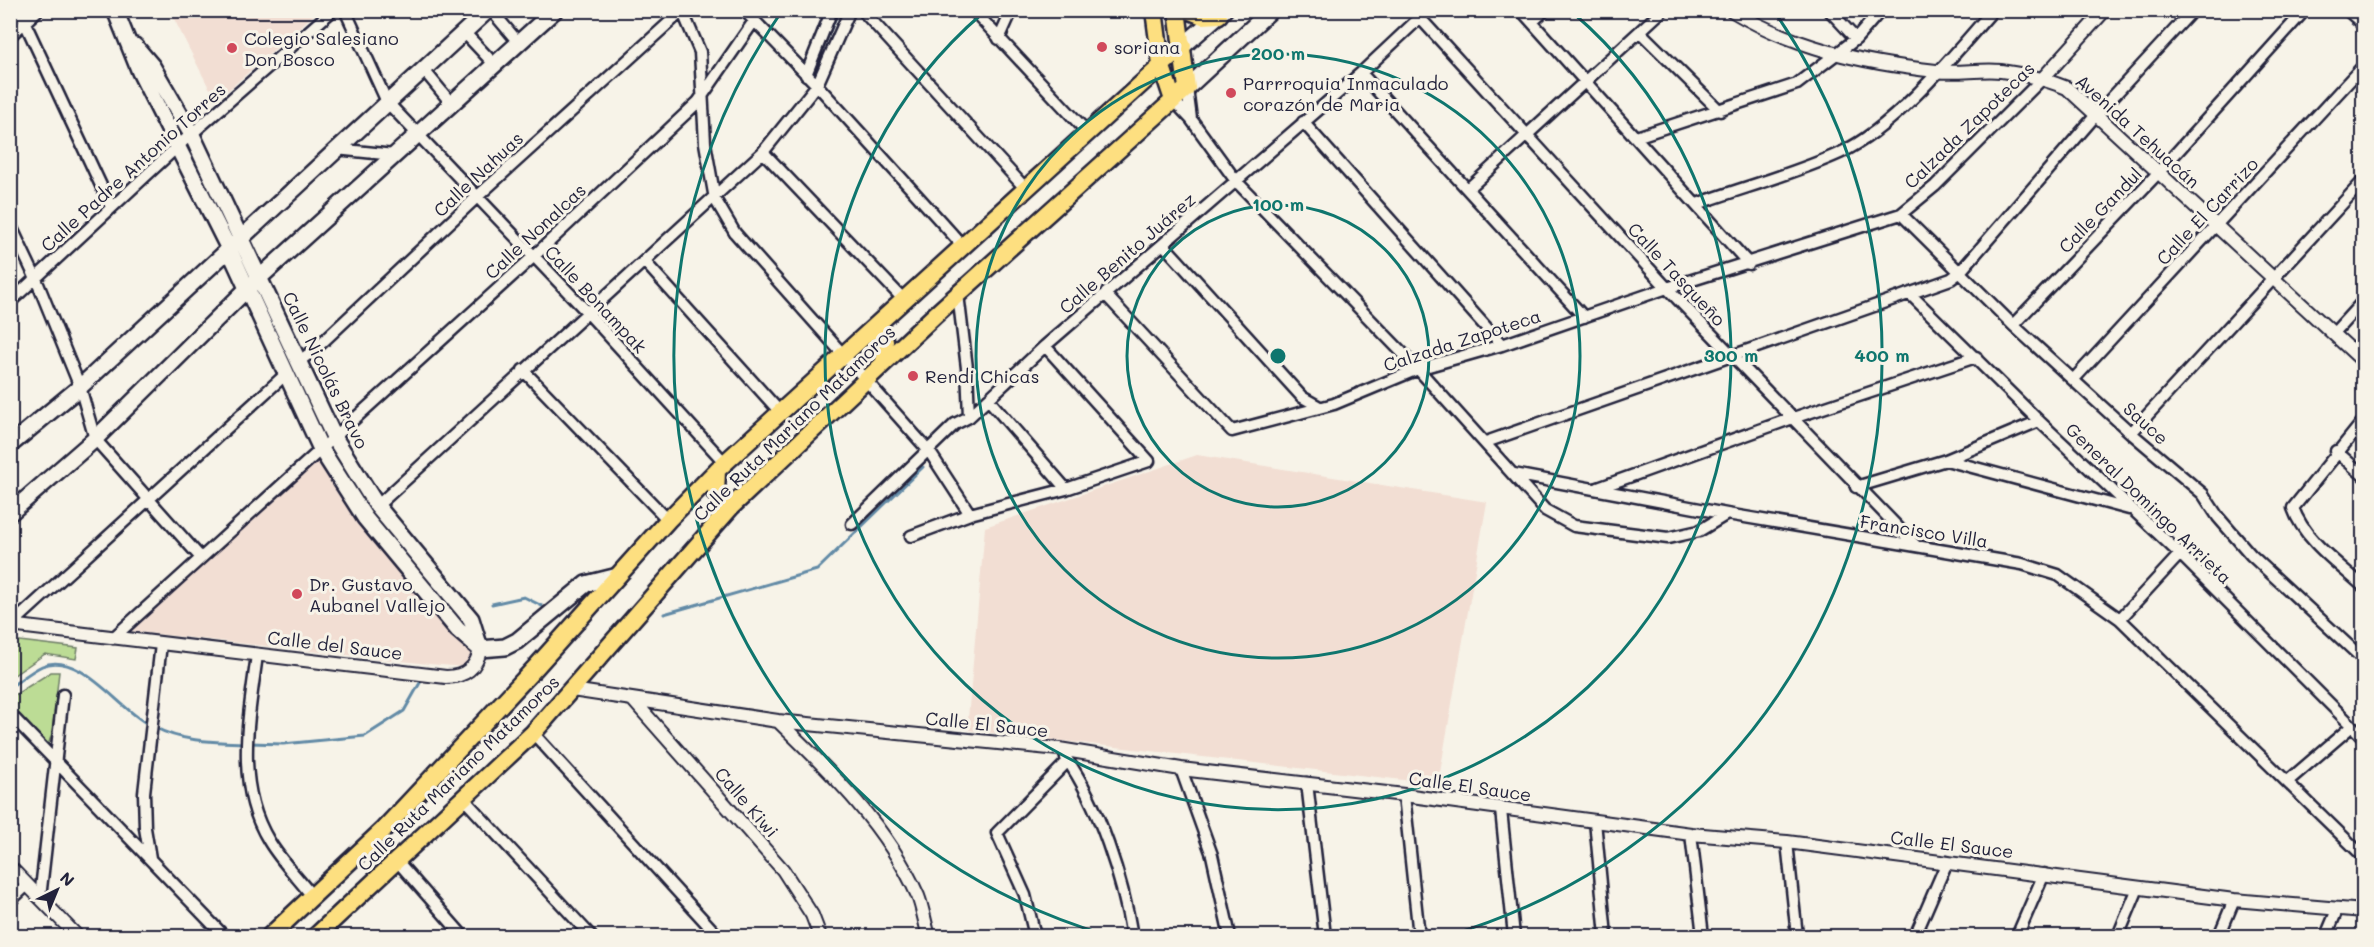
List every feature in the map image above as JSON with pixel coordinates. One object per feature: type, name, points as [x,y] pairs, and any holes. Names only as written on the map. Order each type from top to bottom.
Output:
[{"type":"main road","name":"Calle Nicolás Bravo","points":[[115,10],[140,72],[229,249],[321,449],[365,518],[458,630],[480,649]]},
{"type":"main road","points":[[10,445],[80,387],[489,10]]},
{"type":"main road","points":[[10,513],[95,439],[247,289],[555,10]]},
{"type":"main road","points":[[1154,10],[1161,64],[1173,100]]},
{"type":"main road","points":[[1177,10],[1187,88]]},
{"type":"main road","points":[[1188,10],[1203,16],[1221,13]]},
{"type":"main road","name":"Calle Ruta Mariano Matamoros","points":[[316,936],[398,862],[533,733],[731,507],[958,294],[1271,10]]},
{"type":"main road","name":"Calle Ruta Mariano Matamoros","points":[[270,936],[383,830],[668,520],[721,467],[1161,64],[1221,13]]},
{"type":"main road","name":"Calle Nicolás Bravo","points":[[127,36],[152,66],[192,135],[334,437],[377,506],[471,619],[480,649]]},
{"type":"main road","points":[[875,327],[885,340],[884,363]]},
{"type":"main road","points":[[721,467],[717,494],[731,507]]},
{"type":"main road","points":[[480,649],[504,647],[517,641],[586,584],[618,576]]},
{"type":"street","points":[[19,10],[111,207]]},
{"type":"street","points":[[10,36],[38,10]]},
{"type":"street","name":"Calle Padre Antonio Torres","points":[[10,302],[178,146],[333,10]]},
{"type":"street","name":"Calle Bonampak","points":[[345,10],[387,102],[589,314],[721,467]]},
{"type":"street","points":[[489,10],[518,42]]},
{"type":"street","points":[[744,10],[817,85],[963,246]]},
{"type":"street","points":[[806,75],[832,10]]},
{"type":"street","points":[[377,506],[523,369],[589,314],[763,152],[817,85],[850,10]]},
{"type":"street","points":[[862,10],[1025,188]]},
{"type":"street","points":[[973,10],[1087,132]]},
{"type":"street","points":[[999,39],[1012,10]]},
{"type":"street","points":[[1521,10],[1749,264]]},
{"type":"street","points":[[1532,22],[1545,10]]},
{"type":"street","points":[[1468,189],[1663,10]]},
{"type":"street","name":"Avenida Tehuacán","points":[[1731,10],[1764,30],[1837,56],[1938,72],[1999,71],[2043,78],[2067,88],[2215,227],[2364,362]]},
{"type":"street","points":[[1828,10],[1856,39]]},
{"type":"street","points":[[1636,137],[1797,84],[1837,56],[1856,39],[1881,10]]},
{"type":"street","points":[[1697,204],[1840,153],[1873,134],[1938,72],[1993,10]]},
{"type":"street","name":"Calzada Zapotecas","points":[[1666,288],[1749,264],[1901,214],[1935,186],[2043,78],[2104,10]]},
{"type":"street","points":[[1486,442],[1910,294],[1959,273],[2096,115],[2193,10]]},
{"type":"street","name":"Calle Gandul","points":[[2013,325],[2159,172],[2305,10]]},
{"type":"street","points":[[2347,10],[2364,26]]},
{"type":"street","points":[[682,11],[700,52],[705,143],[715,199],[735,233],[929,451],[970,514]]},
{"type":"street","name":"Calle Nahuas","points":[[298,362],[314,351],[478,196],[682,11]]},
{"type":"street","name":"Calle Benito Juárez","points":[[852,524],[955,424],[969,417],[1045,346],[1361,73],[1424,14]]},
{"type":"street","name":"Calle Tasqueño","points":[[1424,14],[1526,136],[1666,288],[1790,419],[1916,546]]},
{"type":"street","name":"Calle Nonalcas","points":[[113,638],[533,257],[701,98],[754,21]]},
{"type":"street","points":[[1640,32],[1720,111]]},
{"type":"street","points":[[464,33],[494,64]]},
{"type":"street","name":"Calle El Carrizo","points":[[2074,379],[2364,65]]},
{"type":"street","points":[[423,69],[451,103]]},
{"type":"street","points":[[1361,73],[1584,317]]},
{"type":"street","points":[[1187,88],[1191,119]]},
{"type":"street","points":[[1173,100],[1191,119],[1236,181],[1418,369],[1545,510],[1574,526],[1668,538],[1699,531],[1727,514]]},
{"type":"street","points":[[1303,122],[1502,345]]},
{"type":"street","points":[[336,149],[393,155]]},
{"type":"street","points":[[763,152],[904,300]]},
{"type":"street","points":[[2131,433],[2364,180]]},
{"type":"street","name":"Sauce","points":[[1901,214],[2013,325],[2131,433],[2203,494],[2218,517],[2251,555],[2364,660]]},
{"type":"street","points":[[10,224],[36,279],[80,387],[95,439],[201,558]]},
{"type":"street","points":[[1163,244],[1302,397],[1318,406]]},
{"type":"street","points":[[645,262],[780,412]]},
{"type":"street","name":"Calzada Zapoteca","points":[[1105,294],[1232,431],[1318,406],[1334,404],[1418,369],[1502,345],[1666,288]]},
{"type":"street","points":[[958,294],[967,368],[969,417]]},
{"type":"street","name":"General Domingo Arrieta","points":[[1910,294],[2039,421],[2180,554],[2364,738]]},
{"type":"street","points":[[2333,333],[2364,300]]},
{"type":"street","points":[[911,536],[970,514],[1066,489],[1149,460],[1045,346]]},
{"type":"street","points":[[1598,488],[1790,419],[1976,357]]},
{"type":"street","points":[[523,369],[668,520]]},
{"type":"street","points":[[11,625],[286,374]]},
{"type":"street","points":[[988,399],[1066,489]]},
{"type":"street","points":[[2364,420],[2336,451],[2293,508],[2297,520],[2310,537],[2364,587]]},
{"type":"street","points":[[1856,487],[1946,460],[2039,421]]},
{"type":"street","points":[[2336,451],[2364,477]]},
{"type":"street","points":[[1946,460],[2132,510]]},
{"type":"street","name":"Francisco Villa","points":[[1514,474],[1727,514],[2022,564],[2058,575],[2120,619],[2364,857]]},
{"type":"street","points":[[2120,619],[2180,554]]},
{"type":"street","name":"Calle del Sauce","points":[[11,625],[458,677],[470,671],[478,661],[480,649]]},
{"type":"street","points":[[150,858],[145,828],[144,793],[161,644]]},
{"type":"street","points":[[257,655],[246,734],[246,767],[254,803],[269,840],[312,896]]},
{"type":"street","name":"Calle El Sauce","points":[[572,690],[778,721],[1059,749],[1181,769],[1404,795],[1501,810],[1691,834],[1787,842],[2234,900],[2364,911]]},
{"type":"street","points":[[40,898],[63,695]]},
{"type":"street","name":"Calle Kiwi","points":[[633,700],[783,870],[812,915],[820,936]]},
{"type":"street","points":[[10,714],[224,936]]},
{"type":"street","points":[[778,721],[836,777],[884,835],[919,898],[929,936]]},
{"type":"street","points":[[2288,781],[2352,726]]},
{"type":"street","points":[[533,733],[718,936]]},
{"type":"street","points":[[1059,749],[1105,833],[1127,904],[1132,936]]},
{"type":"street","points":[[1035,936],[1025,895],[997,833],[1068,762]]},
{"type":"street","points":[[1181,769],[1212,855],[1230,936]]},
{"type":"street","points":[[1307,783],[1325,936]]},
{"type":"street","points":[[1404,795],[1419,936]]},
{"type":"street","points":[[464,799],[591,936]]},
{"type":"street","points":[[1501,810],[1514,936]]},
{"type":"street","points":[[1595,821],[1606,936]]},
{"type":"street","points":[[1691,834],[1703,936]]},
{"type":"street","points":[[1787,842],[1797,936]]},
{"type":"street","points":[[398,862],[464,936]]},
{"type":"street","points":[[1915,936],[1947,862]]},
{"type":"street","points":[[10,867],[77,936]]},
{"type":"street","points":[[2017,936],[2044,874]]},
{"type":"street","points":[[10,901],[27,885]]},
{"type":"street","points":[[2118,936],[2138,888]]},
{"type":"street","points":[[2219,936],[2234,900]]},
{"type":"street","points":[[2326,936],[2337,910]]},
{"type":"shaded area","name":"Colegio Salesiano Don Bosco","points":[[170,11],[318,11],[218,99],[208,86]]},
{"type":"shaded area","points":[[1197,455],[1487,502],[1438,784],[967,730],[985,527]]},
{"type":"shaded area","name":"Dr. Gustavo Aubanel Vallejo","points":[[318,461],[480,663],[465,667],[429,664],[129,631]]},
{"type":"green space","points":[[11,640],[78,648],[76,659],[45,654],[11,677]]},
{"type":"green space","points":[[51,672],[59,672],[52,734],[48,745],[11,707],[10,698]]},
{"type":"waterway","points":[[823,48],[839,10]]},
{"type":"waterway","points":[[664,614],[817,570],[923,467]]},
{"type":"waterway","points":[[492,604],[524,597],[542,606]]},
{"type":"waterway","points":[[10,687],[42,666],[56,663],[70,666],[98,683],[148,724]]},
{"type":"waterway","points":[[250,743],[283,744],[365,736],[404,711],[421,681]]},
{"type":"waterway","points":[[154,727],[187,738],[244,743]]},
{"type":"place","name":"soriana","points":[[1102,47]]},
{"type":"place","name":"Colegio Salesiano Don Bosco","points":[[232,48]]},
{"type":"place","name":"Parrroquia Inmaculado corazón de Maria","points":[[1231,93]]},
{"type":"place","name":"Rendi Chicas","points":[[913,376]]},
{"type":"place","name":"Dr. Gustavo Aubanel Vallejo","points":[[297,594]]}]
